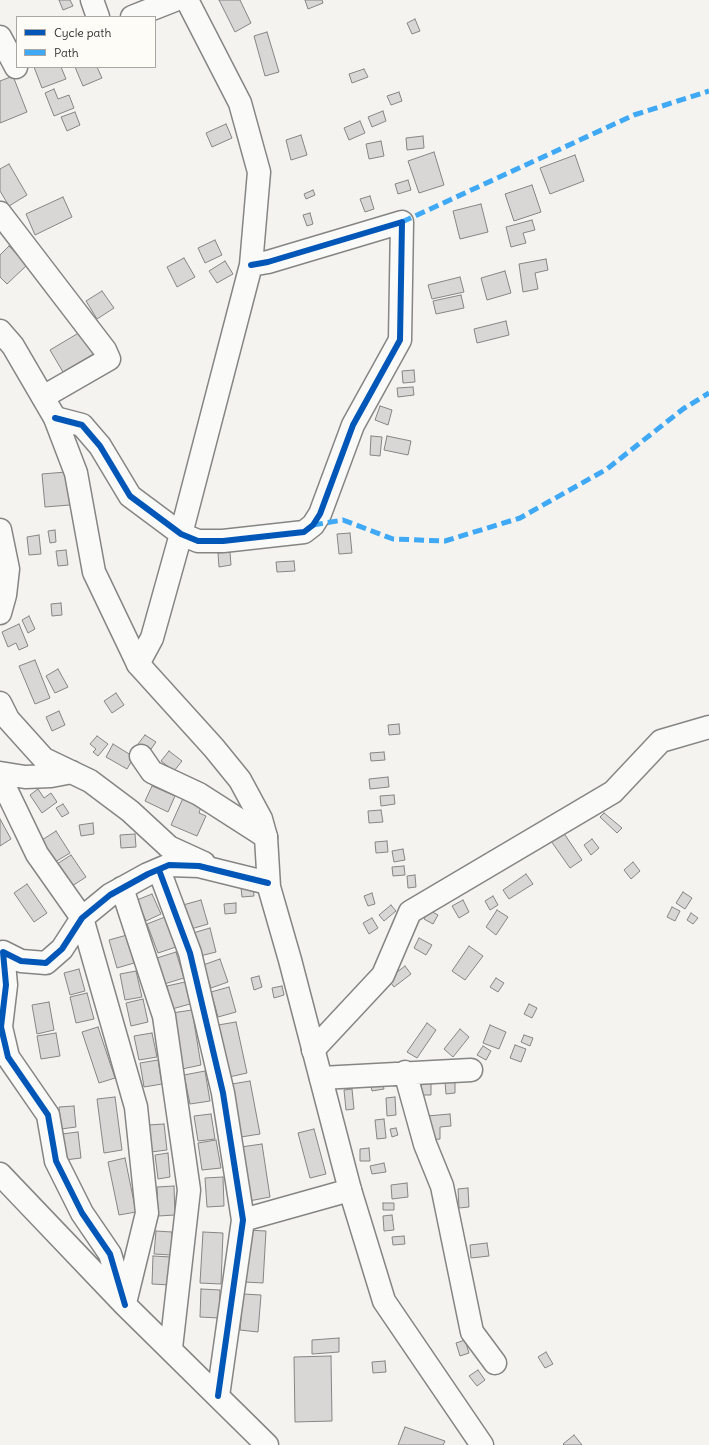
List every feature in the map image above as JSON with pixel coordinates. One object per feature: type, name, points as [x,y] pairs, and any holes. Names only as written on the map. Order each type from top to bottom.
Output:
[{"type":"street","points":[[92,0],[98,16]]},
{"type":"street","points":[[134,16],[174,0]]},
{"type":"street","points":[[138,664],[152,638],[181,534],[251,265],[259,172],[240,104],[186,0]]},
{"type":"street","points":[[0,37],[11,69]]},
{"type":"street","points":[[0,213],[105,350],[109,359],[43,397]]},
{"type":"street","points":[[54,418],[82,425],[100,446],[130,496],[181,534],[198,541],[223,541],[304,532],[313,524],[320,514],[353,425],[400,340],[402,222],[268,262],[251,265]]},
{"type":"street","points":[[0,331],[13,346],[54,418],[76,473],[94,572],[138,664],[214,748],[240,780],[261,818],[266,837],[268,883],[290,960],[350,1190],[384,1301],[482,1445]]},
{"type":"street","points":[[0,530],[8,569],[5,595],[0,613]]},
{"type":"street","points":[[0,703],[8,719],[44,759],[90,781],[130,811],[169,847],[196,858],[223,873]]},
{"type":"street","points":[[313,1050],[382,975],[410,912],[613,792],[661,741],[709,727]]},
{"type":"street","points":[[141,756],[152,772],[198,794],[266,837]]},
{"type":"street","points":[[0,773],[25,777],[51,776],[72,772]]},
{"type":"street","points":[[0,777],[37,854],[82,918],[137,1115],[148,1213],[125,1305]]},
{"type":"street","points":[[125,1305],[110,1254],[82,1214],[56,1160],[48,1115],[8,1058],[1,1027],[6,985],[3,952],[22,961],[46,963],[62,949],[82,918],[110,895],[169,865],[199,866],[268,883]]},
{"type":"street","points":[[159,870],[190,953],[224,1093],[243,1220],[218,1396]]},
{"type":"street","points":[[122,888],[164,1016],[189,1190],[170,1348]]},
{"type":"street","points":[[321,1078],[405,1072],[471,1070]]},
{"type":"street","points":[[405,1072],[425,1144],[442,1186],[472,1332],[495,1363]]},
{"type":"street","points":[[0,1174],[125,1305],[267,1445]]},
{"type":"street","points":[[243,1220],[350,1190]]},
{"type":"building","points":[[59,0],[70,0],[73,6],[63,10]]},
{"type":"building","points":[[219,0],[240,0],[251,23],[235,32]]},
{"type":"building","points":[[305,0],[322,0],[323,3],[308,9]]},
{"type":"building","points":[[415,19],[420,31],[412,34],[407,23]]},
{"type":"building","points":[[267,32],[279,72],[265,76],[254,36]]},
{"type":"building","points":[[34,68],[61,68],[66,79],[42,88]]},
{"type":"building","points":[[75,68],[97,68],[102,78],[83,86]]},
{"type":"building","points":[[364,69],[368,77],[352,83],[349,74]]},
{"type":"building","points":[[13,76],[27,112],[0,123],[0,81]]},
{"type":"building","points":[[54,89],[58,99],[69,95],[74,108],[54,116],[45,93]]},
{"type":"building","points":[[399,92],[402,101],[391,105],[387,96]]},
{"type":"building","points":[[383,111],[386,121],[372,127],[368,117]]},
{"type":"building","points":[[75,112],[80,125],[67,131],[61,117]]},
{"type":"building","points":[[360,121],[365,133],[349,140],[344,128]]},
{"type":"building","points":[[226,124],[232,138],[212,147],[206,133]]},
{"type":"building","points":[[301,135],[307,155],[291,160],[286,140]]},
{"type":"building","points":[[423,136],[424,148],[407,150],[406,138]]},
{"type":"building","points":[[381,141],[384,156],[369,159],[366,144]]},
{"type":"building","points":[[434,152],[444,185],[419,193],[408,161]]},
{"type":"building","points":[[575,155],[584,181],[550,194],[540,168]]},
{"type":"building","points":[[9,164],[27,195],[9,206],[0,191],[0,169]]},
{"type":"building","points":[[408,180],[411,190],[398,194],[395,184]]},
{"type":"building","points":[[532,185],[541,212],[514,221],[505,194]]},
{"type":"building","points":[[313,190],[315,195],[306,199],[304,194]]},
{"type":"building","points":[[370,196],[374,209],[365,212],[360,199]]},
{"type":"building","points":[[63,197],[72,217],[35,235],[26,214]]},
{"type":"building","points":[[481,204],[488,232],[460,239],[453,211]]},
{"type":"building","points":[[310,213],[313,224],[307,226],[303,215]]},
{"type":"building","points":[[532,220],[535,230],[523,233],[526,243],[511,247],[506,227]]},
{"type":"building","points":[[215,240],[222,255],[205,263],[198,248]]},
{"type":"building","points":[[9,246],[27,265],[7,284],[0,277],[0,255]]},
{"type":"building","points":[[184,258],[195,277],[177,287],[167,267]]},
{"type":"building","points":[[546,259],[548,270],[535,273],[538,289],[523,292],[519,264]]},
{"type":"building","points":[[225,261],[233,274],[217,283],[209,271]]},
{"type":"building","points":[[505,271],[511,293],[487,300],[481,278]]},
{"type":"building","points":[[460,277],[464,292],[432,299],[428,285]]},
{"type":"building","points":[[102,291],[114,308],[97,319],[86,301]]},
{"type":"building","points":[[461,295],[464,308],[436,314],[433,301]]},
{"type":"building","points":[[506,321],[509,335],[477,343],[474,329]]},
{"type":"building","points":[[82,331],[95,353],[63,372],[50,350]]},
{"type":"building","points":[[414,370],[415,382],[403,383],[402,371]]},
{"type":"building","points":[[413,387],[414,395],[398,397],[397,388]]},
{"type":"building","points":[[380,406],[392,410],[388,425],[375,420]]},
{"type":"building","points":[[371,436],[382,437],[380,456],[370,455]]},
{"type":"building","points":[[387,436],[411,441],[408,455],[384,450]]},
{"type":"building","points":[[66,472],[70,505],[45,507],[42,474]]},
{"type":"building","points":[[55,530],[56,542],[50,543],[48,531]]},
{"type":"building","points":[[350,533],[352,553],[339,554],[337,534]]},
{"type":"building","points":[[39,535],[41,554],[29,555],[27,537]]},
{"type":"building","points":[[66,550],[68,565],[58,566],[56,551]]},
{"type":"building","points":[[230,552],[231,565],[219,567],[218,553]]},
{"type":"building","points":[[294,561],[295,571],[277,572],[276,562]]},
{"type":"building","points":[[61,603],[62,615],[52,616],[51,604]]},
{"type":"building","points":[[29,616],[35,629],[28,633],[22,620]]},
{"type":"building","points":[[19,624],[28,646],[19,650],[16,643],[8,647],[2,632]]},
{"type":"building","points":[[35,660],[50,698],[35,704],[19,666]]},
{"type":"building","points":[[58,669],[68,687],[55,693],[46,676]]},
{"type":"building","points":[[116,693],[124,705],[112,713],[104,701]]},
{"type":"building","points":[[59,711],[65,725],[52,731],[46,717]]},
{"type":"building","points":[[399,724],[400,734],[389,735],[388,725]]},
{"type":"building","points":[[145,735],[156,742],[149,752],[138,744]]},
{"type":"building","points":[[97,736],[108,744],[98,756],[93,752],[96,749],[90,744]]},
{"type":"building","points":[[113,744],[134,757],[127,769],[106,757]]},
{"type":"building","points":[[169,751],[182,761],[174,771],[161,761]]},
{"type":"building","points":[[384,752],[385,760],[371,761],[370,753]]},
{"type":"building","points":[[388,777],[389,787],[370,789],[369,779]]},
{"type":"building","points":[[152,786],[175,796],[168,812],[145,801]]},
{"type":"building","points":[[38,789],[44,798],[51,793],[57,802],[42,813],[30,795]]},
{"type":"building","points":[[394,795],[395,804],[381,806],[380,796]]},
{"type":"building","points":[[184,796],[202,804],[199,813],[206,816],[197,836],[171,825]]},
{"type":"building","points":[[63,804],[69,813],[62,817],[56,808]]},
{"type":"building","points":[[381,810],[383,822],[369,823],[368,811]]},
{"type":"building","points":[[604,813],[622,828],[617,833],[600,817]]},
{"type":"building","points":[[0,819],[11,839],[0,846]]},
{"type":"building","points":[[93,823],[94,834],[81,836],[79,825]]},
{"type":"building","points":[[56,831],[70,853],[55,862],[42,840]]},
{"type":"building","points":[[563,832],[582,860],[570,868],[551,841]]},
{"type":"building","points":[[135,834],[136,847],[121,848],[120,835]]},
{"type":"building","points":[[592,839],[599,848],[591,855],[584,845]]},
{"type":"building","points":[[387,841],[388,852],[376,853],[375,842]]},
{"type":"building","points":[[403,849],[405,860],[394,862],[392,851]]},
{"type":"building","points":[[71,855],[86,877],[72,886],[57,864]]},
{"type":"building","points":[[633,862],[640,871],[631,879],[624,870]]},
{"type":"building","points":[[404,866],[405,875],[393,876],[392,867]]},
{"type":"building","points":[[526,874],[533,884],[509,899],[503,890]]},
{"type":"building","points":[[415,875],[416,887],[408,888],[407,876]]},
{"type":"building","points":[[27,884],[47,913],[34,922],[14,893]]},
{"type":"building","points":[[253,887],[254,896],[242,897],[241,888]]},
{"type":"building","points":[[683,892],[692,898],[685,909],[676,903]]},
{"type":"building","points":[[372,893],[375,904],[368,906],[364,896]]},
{"type":"building","points":[[152,894],[161,914],[146,921],[137,900]]},
{"type":"building","points":[[493,896],[498,905],[490,910],[485,901]]},
{"type":"building","points":[[201,900],[208,924],[191,929],[183,905]]},
{"type":"building","points":[[463,900],[469,912],[459,918],[452,906]]},
{"type":"building","points":[[236,903],[236,913],[225,914],[224,904]]},
{"type":"building","points":[[391,905],[396,911],[384,921],[379,915]]},
{"type":"building","points":[[672,907],[680,911],[675,921],[667,917]]},
{"type":"building","points":[[429,910],[438,915],[433,924],[424,919]]},
{"type":"building","points":[[497,910],[508,917],[496,935],[486,927]]},
{"type":"building","points":[[691,913],[698,918],[693,924],[687,920]]},
{"type":"building","points":[[165,917],[176,947],[158,953],[147,924]]},
{"type":"building","points":[[372,918],[378,928],[369,934],[363,923]]},
{"type":"building","points":[[210,928],[216,952],[200,956],[193,933]]},
{"type":"building","points":[[127,935],[134,963],[117,968],[109,940]]},
{"type":"building","points":[[419,938],[432,945],[426,955],[414,948]]},
{"type":"building","points":[[469,946],[483,956],[465,980],[452,971]]},
{"type":"building","points":[[176,952],[184,978],[164,984],[157,958]]},
{"type":"building","points":[[220,959],[228,982],[211,988],[203,965]]},
{"type":"building","points":[[405,966],[411,974],[394,987],[388,979]]},
{"type":"building","points":[[79,969],[85,991],[70,995],[64,973]]},
{"type":"building","points":[[136,971],[142,997],[125,1000],[120,974]]},
{"type":"building","points":[[259,976],[262,987],[254,990],[251,978]]},
{"type":"building","points":[[496,978],[504,983],[498,992],[490,987]]},
{"type":"building","points":[[185,982],[190,1004],[172,1009],[167,986]]},
{"type":"building","points":[[282,986],[284,995],[274,998],[272,988]]},
{"type":"building","points":[[229,987],[236,1012],[218,1017],[211,992]]},
{"type":"building","points":[[87,993],[94,1019],[76,1023],[70,997]]},
{"type":"building","points":[[143,999],[148,1022],[131,1026],[126,1003]]},
{"type":"building","points":[[49,1002],[54,1030],[37,1034],[32,1005]]},
{"type":"building","points":[[529,1004],[537,1008],[532,1018],[524,1014]]},
{"type":"building","points":[[192,1010],[201,1065],[182,1069],[172,1013]]},
{"type":"building","points":[[236,1022],[247,1073],[229,1077],[218,1025]]},
{"type":"building","points":[[427,1023],[436,1030],[417,1058],[407,1052]]},
{"type":"building","points":[[490,1025],[506,1032],[499,1049],[483,1043]]},
{"type":"building","points":[[98,1027],[115,1078],[99,1083],[82,1032]]},
{"type":"building","points":[[460,1029],[469,1037],[453,1057],[444,1049]]},
{"type":"building","points":[[56,1033],[60,1056],[41,1059],[37,1036]]},
{"type":"building","points":[[152,1033],[157,1057],[139,1060],[134,1036]]},
{"type":"building","points":[[524,1035],[533,1038],[530,1046],[521,1042]]},
{"type":"building","points":[[515,1045],[526,1049],[521,1062],[510,1058]]},
{"type":"building","points":[[483,1046],[491,1051],[486,1060],[477,1055]]},
{"type":"building","points":[[158,1060],[162,1084],[144,1087],[140,1063]]},
{"type":"building","points":[[205,1071],[210,1101],[190,1104],[184,1075]]},
{"type":"building","points":[[382,1080],[384,1089],[372,1091],[370,1082]]},
{"type":"building","points":[[421,1080],[431,1080],[431,1095],[422,1095]]},
{"type":"building","points":[[250,1081],[260,1134],[241,1137],[232,1084]]},
{"type":"building","points":[[445,1082],[455,1082],[455,1093],[446,1094]]},
{"type":"building","points":[[352,1089],[354,1109],[346,1110],[344,1090]]},
{"type":"building","points":[[115,1097],[122,1150],[104,1153],[97,1099]]},
{"type":"building","points":[[395,1097],[396,1115],[387,1116],[386,1098]]},
{"type":"building","points":[[74,1106],[76,1127],[61,1129],[59,1107]]},
{"type":"building","points":[[211,1114],[215,1139],[198,1141],[194,1116]]},
{"type":"building","points":[[450,1114],[451,1126],[440,1127],[440,1139],[429,1140],[427,1116]]},
{"type":"building","points":[[384,1119],[386,1138],[377,1139],[375,1120]]},
{"type":"building","points":[[164,1124],[167,1150],[151,1152],[148,1125]]},
{"type":"building","points":[[396,1128],[398,1135],[392,1137],[390,1129]]},
{"type":"building","points":[[314,1129],[326,1174],[310,1178],[298,1133]]},
{"type":"building","points":[[78,1132],[81,1158],[65,1160],[62,1134]]},
{"type":"building","points":[[216,1140],[221,1168],[202,1170],[198,1143]]},
{"type":"building","points":[[262,1144],[270,1197],[249,1201],[241,1147]]},
{"type":"building","points":[[369,1148],[370,1161],[360,1161],[360,1149]]},
{"type":"building","points":[[168,1153],[170,1177],[158,1179],[155,1155]]},
{"type":"building","points":[[125,1158],[136,1212],[119,1215],[108,1162]]},
{"type":"building","points":[[384,1163],[386,1172],[372,1174],[370,1166]]},
{"type":"building","points":[[223,1177],[224,1206],[207,1207],[205,1178]]},
{"type":"building","points":[[407,1183],[408,1197],[392,1199],[391,1185]]},
{"type":"building","points":[[174,1186],[175,1215],[158,1216],[157,1187]]},
{"type":"building","points":[[468,1188],[469,1207],[459,1208],[458,1189]]},
{"type":"building","points":[[383,1203],[394,1203],[394,1210],[383,1210]]},
{"type":"building","points":[[392,1215],[394,1230],[384,1231],[383,1216]]},
{"type":"building","points":[[247,1230],[266,1231],[263,1283],[245,1282]]},
{"type":"building","points":[[156,1231],[172,1232],[171,1255],[154,1254]]},
{"type":"building","points":[[203,1232],[223,1233],[221,1284],[200,1283]]},
{"type":"building","points":[[404,1236],[405,1244],[393,1245],[392,1237]]},
{"type":"building","points":[[487,1243],[489,1256],[471,1258],[470,1245]]},
{"type":"building","points":[[153,1256],[171,1257],[170,1285],[152,1284]]},
{"type":"building","points":[[201,1289],[220,1290],[219,1318],[200,1317]]},
{"type":"building","points":[[243,1294],[261,1295],[258,1332],[240,1330]]},
{"type":"building","points":[[339,1338],[339,1352],[312,1354],[312,1340]]},
{"type":"building","points":[[465,1340],[469,1353],[460,1356],[456,1343]]},
{"type":"building","points":[[546,1352],[553,1364],[545,1368],[538,1357]]},
{"type":"building","points":[[331,1356],[332,1421],[295,1422],[294,1357]]},
{"type":"building","points":[[385,1361],[386,1372],[373,1373],[372,1362]]},
{"type":"building","points":[[478,1370],[485,1380],[477,1386],[469,1376]]},
{"type":"building","points":[[405,1427],[445,1441],[443,1445],[398,1445]]},
{"type":"building","points":[[574,1435],[582,1445],[563,1444]]},
{"type":"marked path","points":[[402,222],[634,115],[709,91]]},
{"type":"marked path","points":[[313,525],[343,520],[393,539],[445,541],[520,518],[607,469],[683,409],[709,393]]},
{"type":"cycle path","points":[[55,418],[82,425],[100,446],[130,496],[181,534],[198,541],[223,541],[304,532],[313,525],[320,514],[353,425],[400,340],[402,222],[268,262],[251,265]]},
{"type":"cycle path","points":[[125,1305],[110,1254],[82,1213],[56,1161],[48,1115],[8,1057],[1,1027],[6,985],[3,952],[21,961],[46,963],[62,949],[82,918],[110,895],[148,874],[169,865],[199,866],[268,883]]},
{"type":"cycle path","points":[[159,870],[190,953],[223,1093],[243,1220],[218,1396]]}]
